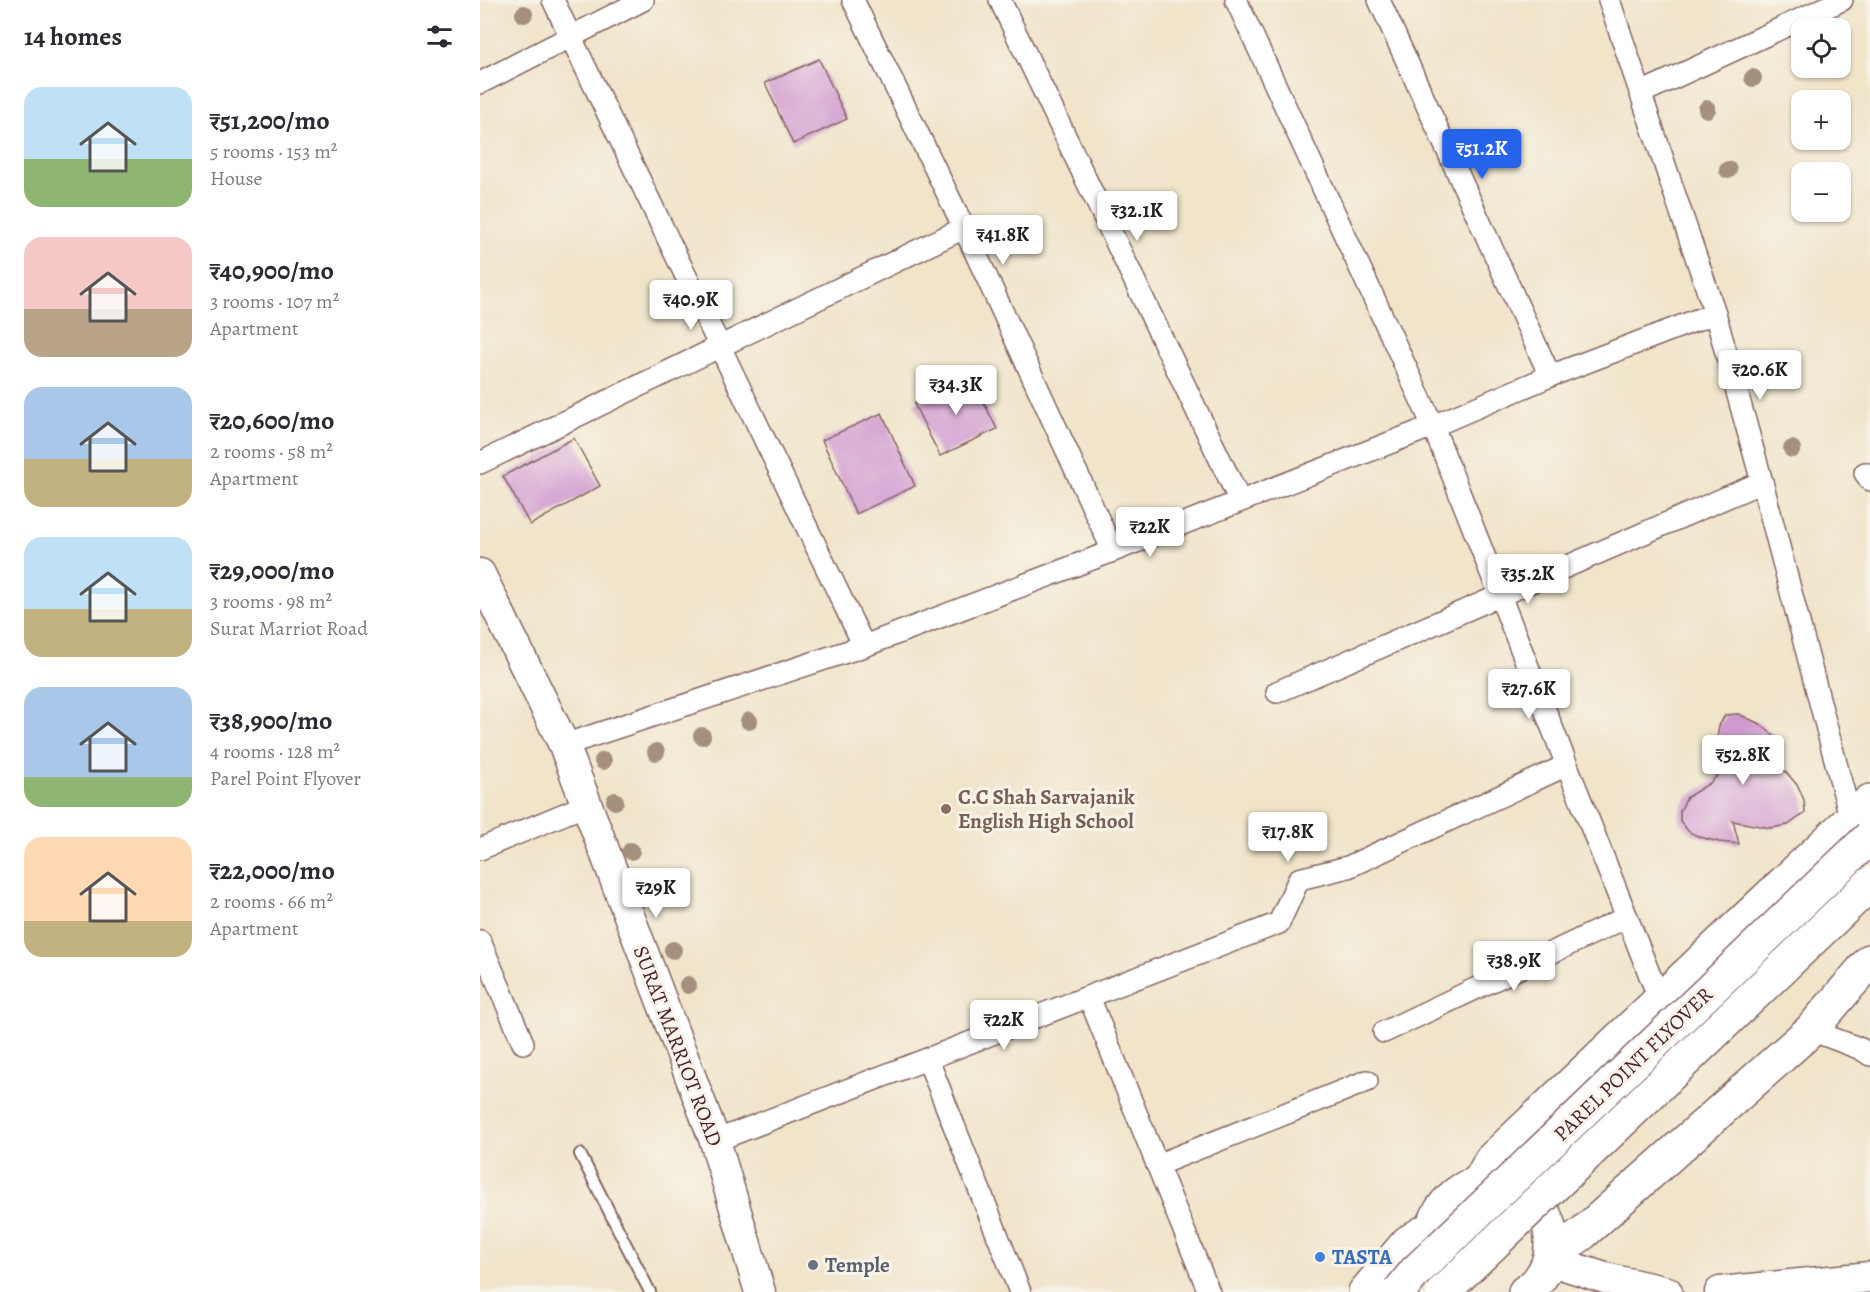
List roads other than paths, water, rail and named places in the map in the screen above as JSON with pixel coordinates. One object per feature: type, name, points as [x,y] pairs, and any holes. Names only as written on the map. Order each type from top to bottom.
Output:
[{"type":"main road","points":[[1479,1184],[1491,1160],[1660,1001],[1865,824]]},
{"type":"main road","name":"PAREL POINT FLYOVER","points":[[1399,1292],[1415,1272],[1865,824]]},
{"type":"main road","name":"PAREL POINT FLYOVER","points":[[1443,1292],[1870,884]]},
{"type":"main road","points":[[1550,1258],[1583,1233],[1811,1030],[1870,962]]},
{"type":"main road","points":[[1458,1292],[1442,1276],[1433,1258],[1431,1239],[1435,1220],[1446,1203],[1461,1191],[1479,1184],[1498,1183],[1517,1188],[1534,1199],[1546,1216],[1552,1235],[1550,1258],[1543,1274],[1525,1292]]},
{"type":"main road","points":[[1365,1292],[1408,1242],[1434,1226]]},
{"type":"street","points":[[553,0],[864,646]]},
{"type":"street","points":[[480,83],[643,0]]},
{"type":"street","points":[[853,0],[964,228],[1113,551]]},
{"type":"street","points":[[1000,0],[1240,501]]},
{"type":"street","points":[[1236,0],[1433,426],[1660,1001]]},
{"type":"street","points":[[1379,0],[1550,376]]},
{"type":"street","points":[[1609,0],[1715,313],[1762,482],[1865,824]]},
{"type":"street","points":[[1641,93],[1842,0]]},
{"type":"street","points":[[480,462],[964,228]]},
{"type":"street","points":[[564,745],[864,646],[1433,426],[1550,376],[1715,313]]},
{"type":"street","points":[[1277,692],[1762,482]]},
{"type":"street","name":"SURAT MARRIOT ROAD","points":[[482,583],[564,745],[715,1141],[760,1292]]},
{"type":"street","points":[[715,1141],[1279,923],[1299,879],[1348,867],[1567,765]]},
{"type":"street","points":[[480,849],[586,805]]},
{"type":"street","points":[[1384,1032],[1627,917]]},
{"type":"street","points":[[480,941],[523,1043]]},
{"type":"street","points":[[1089,997],[1209,1292]]},
{"type":"street","points":[[1811,1030],[1861,1049],[1870,1055]]},
{"type":"street","points":[[928,1060],[1020,1292]]},
{"type":"street","points":[[1157,1165],[1366,1081]]},
{"type":"street","points":[[1550,1258],[1605,1278],[1667,1292]]},
{"type":"street","points":[[1720,1292],[1870,1277]]},
{"type":"lane","points":[[580,1154],[650,1292]]},
{"type":"place","name":"C.C Shah Sarvajanik English High School","points":[[946,809]]},
{"type":"place","name":"TASTA","points":[[1320,1257]]},
{"type":"place","name":"Temple","points":[[813,1265]]}]
